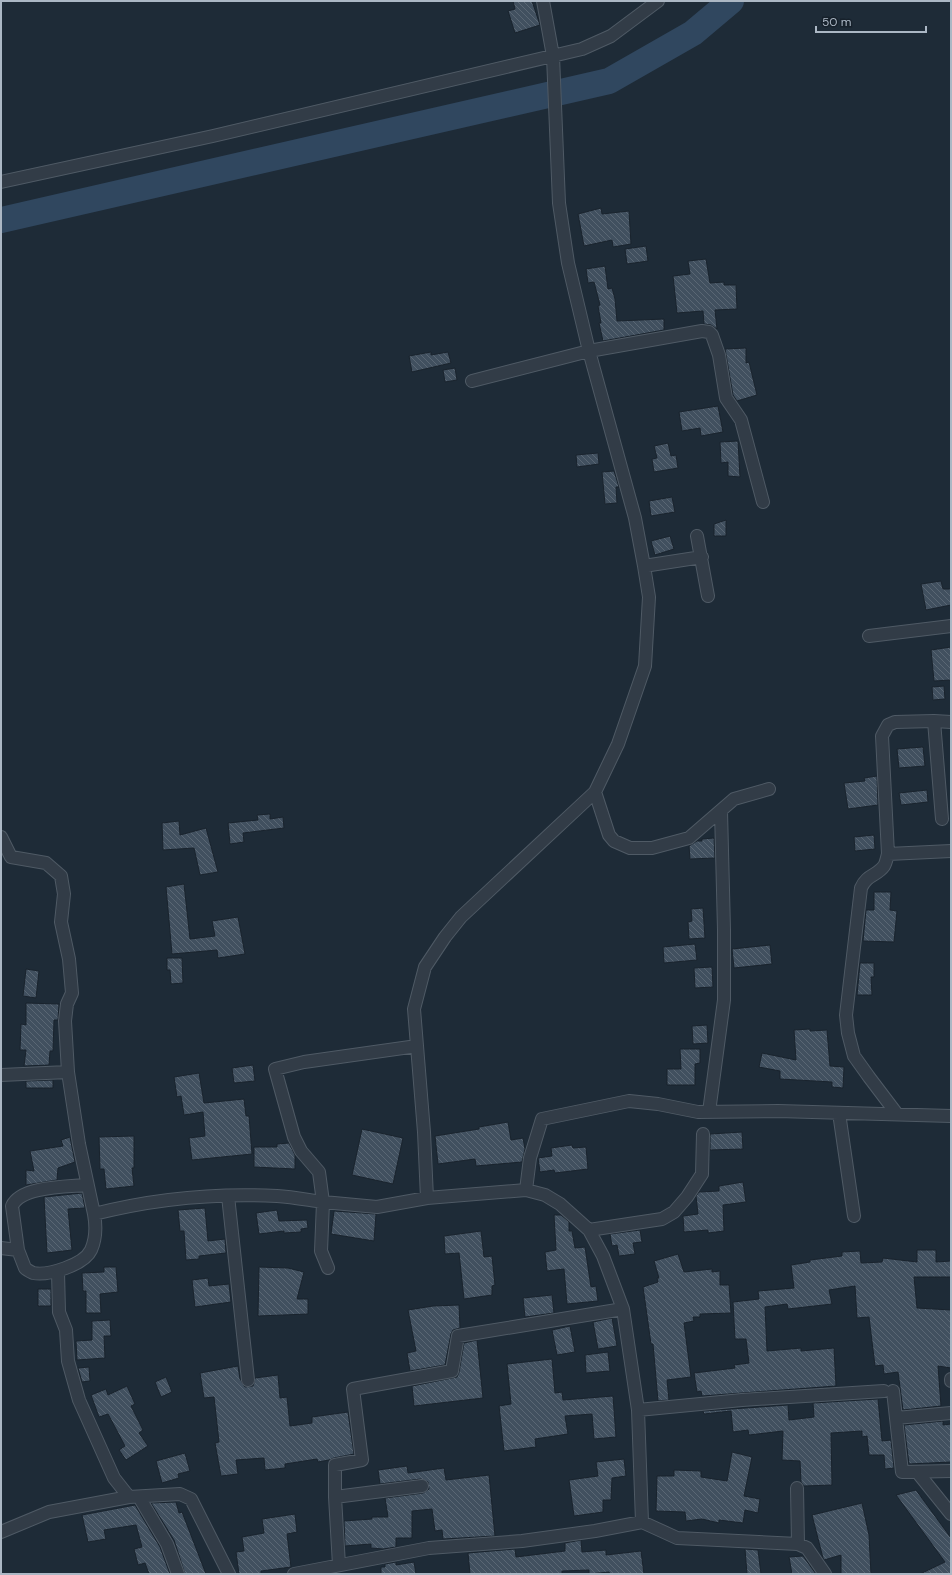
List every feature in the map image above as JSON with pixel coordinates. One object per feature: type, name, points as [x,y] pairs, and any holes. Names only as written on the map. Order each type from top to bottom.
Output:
[{"type":"street","points":[[427,1198],[424,1132],[414,1008],[425,967],[445,937],[462,917],[595,792],[618,744],[645,666],[649,597],[635,518],[589,351],[568,263],[559,203],[553,58],[543,1]]},
{"type":"street","points":[[1,182],[213,136],[553,58],[582,49],[611,36],[658,1]]},
{"type":"street","points":[[472,381],[589,351],[702,331],[709,332],[712,335],[719,355],[726,398],[741,420],[763,502]]},
{"type":"street","points":[[697,536],[708,596]]},
{"type":"street","points":[[644,566],[702,557]]},
{"type":"street","points":[[868,636],[951,626]]},
{"type":"street","points":[[934,721],[942,819]]},
{"type":"street","points":[[897,1114],[854,1056],[850,1043],[846,1015],[861,888],[867,878],[878,872],[884,865],[888,854],[882,736],[885,729],[895,722],[951,722]]},
{"type":"street","points":[[595,792],[609,835],[614,841],[630,848],[652,848],[689,838],[734,799],[769,789]]},
{"type":"street","points":[[709,1112],[724,1000],[721,811]]},
{"type":"street","points":[[1,837],[11,857],[46,863],[60,876],[64,894],[61,922],[69,959],[72,993],[67,1004],[65,1021],[68,1072],[87,1185],[96,1226],[90,1251],[80,1261],[58,1272],[33,1273],[25,1268],[18,1250],[12,1206],[14,1200],[21,1195],[40,1190],[87,1185]]},
{"type":"street","points":[[888,854],[951,851]]},
{"type":"street","points":[[328,1268],[321,1251],[323,1202],[318,1172],[301,1150],[294,1137],[276,1069],[304,1062],[417,1046]]},
{"type":"street","points":[[1,1075],[68,1072]]},
{"type":"street","points":[[526,1190],[530,1158],[542,1119],[629,1101],[658,1104],[698,1112],[778,1111],[951,1116]]},
{"type":"street","points":[[839,1113],[854,1216]]},
{"type":"street","points":[[589,1230],[662,1219],[674,1212],[687,1197],[702,1174],[703,1134]]},
{"type":"street","points":[[94,1214],[131,1205],[228,1196],[279,1196],[377,1207],[427,1198],[526,1190],[545,1195],[560,1204],[589,1230],[603,1256],[622,1309],[638,1410],[642,1522]]},
{"type":"street","points":[[228,1196],[248,1380]]},
{"type":"street","points":[[1,1248],[18,1250]]},
{"type":"street","points":[[58,1272],[59,1312],[66,1330],[68,1361],[78,1400],[114,1478],[134,1497],[167,1544],[178,1574]]},
{"type":"street","points":[[339,1565],[335,1497],[335,1464],[362,1460],[353,1389],[452,1371],[458,1336],[622,1309]]},
{"type":"street","points":[[638,1410],[742,1400],[889,1391],[896,1418],[901,1471],[903,1473],[951,1471]]},
{"type":"street","points":[[896,1418],[951,1413]]},
{"type":"street","points":[[918,1473],[951,1514]]},
{"type":"street","points":[[335,1497],[422,1486]]},
{"type":"street","points":[[797,1488],[798,1544]]},
{"type":"street","points":[[1,1532],[49,1512],[134,1497],[180,1494],[191,1499],[229,1574]]},
{"type":"street","points":[[294,1574],[429,1548],[522,1541],[595,1531],[642,1522],[677,1538],[798,1544],[807,1548],[825,1574]]},
{"type":"building","points":[[513,1],[532,1],[540,25],[515,33],[508,11],[515,9]]},
{"type":"building","points":[[601,208],[602,214],[629,211],[631,244],[613,247],[612,240],[584,246],[578,214]]},
{"type":"building","points":[[646,246],[648,261],[627,264],[625,249]]},
{"type":"building","points":[[706,259],[710,283],[724,282],[724,285],[736,285],[737,309],[715,310],[717,329],[711,325],[704,324],[703,311],[677,313],[673,276],[690,274],[688,261]]},
{"type":"building","points":[[605,266],[608,289],[612,288],[615,299],[617,321],[664,319],[664,330],[603,341],[599,323],[601,323],[598,306],[600,305],[594,282],[588,283],[586,269]]},
{"type":"building","points":[[746,348],[746,363],[749,362],[757,395],[737,401],[733,395],[725,349]]},
{"type":"building","points":[[431,352],[431,355],[448,352],[451,363],[412,372],[409,356]]},
{"type":"building","points":[[455,368],[457,380],[445,382],[443,370]]},
{"type":"building","points":[[718,406],[723,432],[701,436],[700,428],[682,431],[679,412]]},
{"type":"building","points":[[738,441],[740,477],[728,476],[728,462],[721,463],[720,442]]},
{"type":"building","points":[[668,443],[671,456],[676,455],[678,468],[654,472],[652,459],[657,458],[654,446]]},
{"type":"building","points":[[598,453],[599,464],[577,467],[576,455]]},
{"type":"building","points":[[614,471],[619,487],[616,487],[617,503],[605,504],[602,472]]},
{"type":"building","points":[[672,497],[675,512],[651,516],[649,501]]},
{"type":"building","points":[[726,520],[726,536],[714,536],[714,524]]},
{"type":"building","points":[[670,536],[674,549],[655,555],[651,541]]},
{"type":"building","points":[[941,581],[943,589],[951,589],[951,605],[926,610],[921,584]]},
{"type":"building","points":[[951,647],[951,680],[934,681],[931,650]]},
{"type":"building","points":[[944,686],[945,699],[933,700],[932,687]]},
{"type":"building","points":[[923,747],[925,766],[899,768],[897,749]]},
{"type":"building","points":[[877,776],[878,805],[848,809],[844,783],[865,781],[864,778]]},
{"type":"building","points":[[927,790],[928,802],[901,805],[899,793]]},
{"type":"building","points":[[270,814],[270,819],[283,817],[284,828],[243,833],[244,842],[230,844],[228,823],[258,820],[257,815]]},
{"type":"building","points":[[179,821],[180,835],[206,828],[218,872],[200,875],[194,848],[163,850],[162,823]]},
{"type":"building","points":[[874,835],[875,849],[855,851],[854,837]]},
{"type":"building","points":[[714,838],[715,858],[690,859],[689,846],[697,841],[702,841],[702,839]]},
{"type":"building","points":[[184,884],[190,939],[215,936],[212,921],[238,917],[245,954],[218,958],[217,950],[172,954],[166,887]]},
{"type":"building","points":[[874,892],[891,892],[890,910],[897,911],[894,942],[863,941],[866,910],[874,910]]},
{"type":"building","points":[[703,908],[705,938],[689,939],[688,922],[692,921],[691,909]]},
{"type":"building","points":[[695,944],[697,960],[664,963],[663,947]]},
{"type":"building","points":[[770,945],[772,964],[734,968],[732,949]]},
{"type":"building","points":[[167,958],[182,958],[183,983],[171,984],[170,970],[167,970]]},
{"type":"building","points":[[860,963],[874,963],[874,977],[871,977],[872,995],[857,995]]},
{"type":"building","points":[[712,967],[713,987],[695,988],[694,968]]},
{"type":"building","points":[[26,969],[39,971],[36,998],[23,996]]},
{"type":"building","points":[[26,1003],[59,1004],[58,1020],[54,1020],[53,1051],[50,1051],[49,1065],[24,1066],[26,1050],[20,1050],[21,1024],[26,1025]]},
{"type":"building","points":[[707,1025],[708,1043],[693,1044],[692,1026]]},
{"type":"building","points":[[810,1029],[810,1031],[827,1030],[830,1066],[844,1067],[843,1088],[832,1087],[832,1082],[780,1079],[780,1071],[759,1067],[762,1053],[796,1060],[794,1030]]},
{"type":"building","points":[[680,1049],[700,1049],[700,1063],[695,1064],[695,1085],[667,1085],[667,1069],[681,1069]]},
{"type":"building","points":[[253,1065],[255,1081],[234,1083],[232,1068]]},
{"type":"building","points":[[199,1073],[204,1103],[244,1099],[246,1116],[249,1116],[252,1154],[192,1160],[189,1138],[205,1136],[203,1112],[184,1115],[181,1096],[177,1097],[174,1077]]},
{"type":"building","points":[[53,1080],[53,1088],[26,1088],[26,1081]]},
{"type":"building","points":[[508,1122],[511,1140],[523,1138],[525,1149],[522,1162],[476,1166],[475,1159],[438,1164],[435,1136],[479,1129],[479,1127]]},
{"type":"building","points":[[362,1129],[403,1138],[393,1184],[352,1175]]},
{"type":"building","points":[[742,1132],[743,1149],[710,1150],[710,1134]]},
{"type":"building","points":[[134,1136],[134,1168],[132,1168],[134,1186],[106,1189],[104,1169],[100,1169],[99,1137]]},
{"type":"building","points":[[70,1137],[75,1162],[58,1168],[57,1180],[26,1185],[26,1170],[34,1171],[30,1151],[63,1146],[61,1140]]},
{"type":"building","points":[[289,1143],[295,1155],[295,1169],[254,1167],[254,1147],[277,1147],[277,1144]]},
{"type":"building","points":[[572,1145],[573,1148],[586,1147],[588,1169],[555,1173],[554,1170],[540,1172],[538,1158],[552,1156],[551,1148]]},
{"type":"building","points":[[743,1182],[746,1202],[723,1205],[724,1231],[708,1233],[708,1230],[684,1232],[683,1216],[698,1214],[696,1196],[699,1192],[719,1191],[719,1186]]},
{"type":"building","points":[[82,1193],[85,1208],[68,1209],[72,1250],[47,1253],[44,1197]]},
{"type":"building","points":[[205,1208],[208,1241],[225,1239],[226,1253],[199,1256],[199,1259],[186,1260],[184,1231],[180,1231],[178,1210]]},
{"type":"building","points":[[277,1210],[279,1221],[307,1220],[308,1228],[301,1229],[301,1232],[284,1233],[284,1231],[259,1234],[256,1213]]},
{"type":"building","points":[[334,1211],[376,1214],[374,1241],[331,1234]]},
{"type":"building","points":[[554,1215],[561,1215],[569,1222],[569,1231],[572,1231],[575,1248],[585,1247],[591,1287],[596,1286],[598,1301],[567,1304],[564,1269],[547,1271],[545,1252],[556,1250]]},
{"type":"building","points":[[640,1230],[642,1242],[633,1243],[635,1254],[619,1256],[617,1245],[612,1246],[610,1234]]},
{"type":"building","points":[[481,1231],[484,1257],[492,1256],[495,1285],[492,1286],[492,1295],[464,1299],[459,1253],[445,1254],[444,1236]]},
{"type":"building","points":[[917,1250],[936,1250],[936,1262],[951,1261],[951,1277],[914,1277],[917,1308],[951,1310],[951,1368],[938,1366],[941,1406],[903,1410],[898,1372],[884,1374],[883,1365],[875,1366],[869,1317],[857,1318],[855,1286],[829,1290],[832,1304],[788,1309],[787,1304],[765,1307],[767,1351],[801,1348],[801,1351],[834,1348],[836,1386],[702,1396],[701,1391],[697,1392],[694,1373],[735,1368],[734,1365],[749,1363],[746,1339],[735,1339],[733,1302],[759,1299],[758,1291],[794,1288],[791,1265],[810,1262],[810,1260],[842,1256],[842,1252],[860,1251],[861,1263],[882,1262],[883,1258],[917,1262]]},
{"type":"building","points":[[678,1254],[684,1272],[712,1269],[712,1272],[720,1271],[720,1285],[729,1285],[731,1313],[700,1314],[700,1317],[693,1317],[694,1321],[684,1323],[691,1377],[667,1380],[669,1400],[658,1401],[653,1344],[651,1344],[643,1287],[658,1282],[657,1278],[659,1278],[654,1261]]},
{"type":"building","points":[[104,1267],[116,1267],[118,1292],[100,1294],[101,1313],[86,1313],[86,1291],[83,1291],[82,1273],[104,1272]]},
{"type":"building","points":[[259,1267],[288,1268],[304,1272],[297,1299],[308,1299],[308,1314],[258,1316]]},
{"type":"building","points":[[208,1278],[209,1286],[229,1284],[231,1302],[195,1307],[192,1280]]},
{"type":"building","points":[[38,1289],[51,1289],[51,1306],[38,1306]]},
{"type":"building","points":[[552,1295],[554,1313],[525,1317],[523,1298]]},
{"type":"building","points":[[459,1305],[460,1328],[453,1330],[451,1334],[445,1365],[410,1371],[407,1353],[416,1351],[408,1310],[433,1306]]},
{"type":"building","points":[[612,1318],[617,1346],[598,1349],[593,1322]]},
{"type":"building","points":[[110,1320],[111,1336],[104,1336],[105,1358],[77,1360],[76,1341],[92,1340],[92,1321]]},
{"type":"building","points":[[570,1326],[575,1352],[557,1355],[552,1330]]},
{"type":"building","points":[[477,1340],[483,1398],[414,1406],[412,1386],[457,1377],[464,1343]]},
{"type":"building","points":[[608,1352],[610,1371],[586,1373],[585,1355]]},
{"type":"building","points":[[552,1359],[555,1393],[562,1392],[563,1400],[613,1396],[616,1437],[594,1439],[592,1414],[565,1416],[568,1434],[535,1439],[536,1447],[504,1451],[499,1406],[511,1404],[507,1364]]},
{"type":"building","points":[[238,1366],[240,1379],[245,1387],[253,1386],[255,1378],[278,1375],[280,1398],[287,1397],[290,1426],[312,1423],[312,1417],[348,1412],[354,1454],[318,1462],[317,1459],[285,1464],[285,1468],[265,1470],[264,1458],[236,1460],[238,1474],[221,1476],[215,1443],[219,1442],[214,1397],[204,1398],[200,1373]]},
{"type":"building","points":[[89,1367],[90,1381],[82,1382],[78,1368]]},
{"type":"building","points":[[166,1377],[172,1392],[161,1397],[155,1382]]},
{"type":"building","points":[[127,1386],[135,1404],[131,1406],[143,1430],[139,1433],[148,1446],[126,1460],[119,1450],[125,1446],[108,1414],[99,1417],[91,1395],[106,1389],[108,1395]]},
{"type":"building","points":[[878,1399],[882,1441],[891,1440],[894,1468],[885,1469],[884,1455],[869,1455],[867,1436],[862,1437],[862,1431],[831,1433],[832,1485],[804,1486],[801,1482],[800,1461],[782,1460],[783,1431],[749,1435],[748,1430],[733,1432],[731,1411],[704,1414],[703,1411],[788,1405],[789,1420],[814,1417],[813,1403]]},
{"type":"building","points":[[943,1421],[943,1425],[951,1424],[951,1462],[909,1464],[904,1425]]},
{"type":"building","points":[[732,1452],[752,1457],[744,1496],[760,1499],[758,1513],[745,1510],[743,1523],[719,1520],[719,1523],[702,1519],[686,1521],[685,1512],[656,1511],[657,1476],[674,1476],[674,1470],[701,1471],[701,1477],[727,1481]]},
{"type":"building","points":[[185,1453],[190,1471],[178,1474],[179,1478],[162,1483],[156,1461]]},
{"type":"building","points":[[624,1459],[626,1476],[612,1478],[611,1500],[603,1500],[603,1512],[574,1516],[569,1480],[598,1476],[596,1462]]},
{"type":"building","points":[[407,1466],[408,1473],[444,1468],[446,1480],[489,1475],[495,1536],[443,1539],[442,1530],[435,1531],[432,1509],[412,1511],[412,1538],[396,1538],[396,1547],[383,1549],[371,1548],[371,1544],[345,1546],[344,1521],[372,1519],[372,1517],[388,1517],[385,1498],[423,1493],[429,1489],[428,1482],[421,1479],[380,1484],[378,1470]]},
{"type":"building","points":[[916,1490],[951,1538],[951,1574],[920,1574],[945,1562],[896,1495]]},
{"type":"building","points":[[176,1502],[179,1513],[182,1512],[206,1574],[185,1574],[174,1540],[151,1503]]},
{"type":"building","points":[[862,1503],[869,1535],[871,1574],[841,1574],[841,1555],[824,1560],[823,1558],[812,1515]]},
{"type":"building","points":[[135,1505],[160,1547],[170,1574],[149,1574],[145,1563],[138,1565],[134,1549],[142,1547],[136,1525],[104,1530],[106,1539],[88,1542],[82,1515]]},
{"type":"building","points":[[295,1514],[297,1532],[287,1534],[291,1567],[261,1571],[261,1574],[239,1574],[236,1552],[244,1551],[242,1537],[264,1533],[262,1519]]},
{"type":"building","points":[[581,1540],[582,1552],[606,1550],[606,1555],[641,1551],[644,1574],[610,1574],[609,1572],[589,1574],[589,1570],[562,1571],[562,1574],[470,1574],[468,1553],[515,1549],[516,1557],[565,1551],[565,1543]]},
{"type":"building","points":[[745,1549],[758,1550],[761,1574],[747,1574]]},
{"type":"building","points":[[803,1556],[816,1574],[792,1574],[789,1557]]},
{"type":"building","points":[[396,1562],[396,1565],[414,1562],[416,1574],[381,1574],[381,1567],[385,1567],[385,1564]]},
{"type":"waterway","points":[[1,220],[609,81],[693,33],[731,1]]}]
